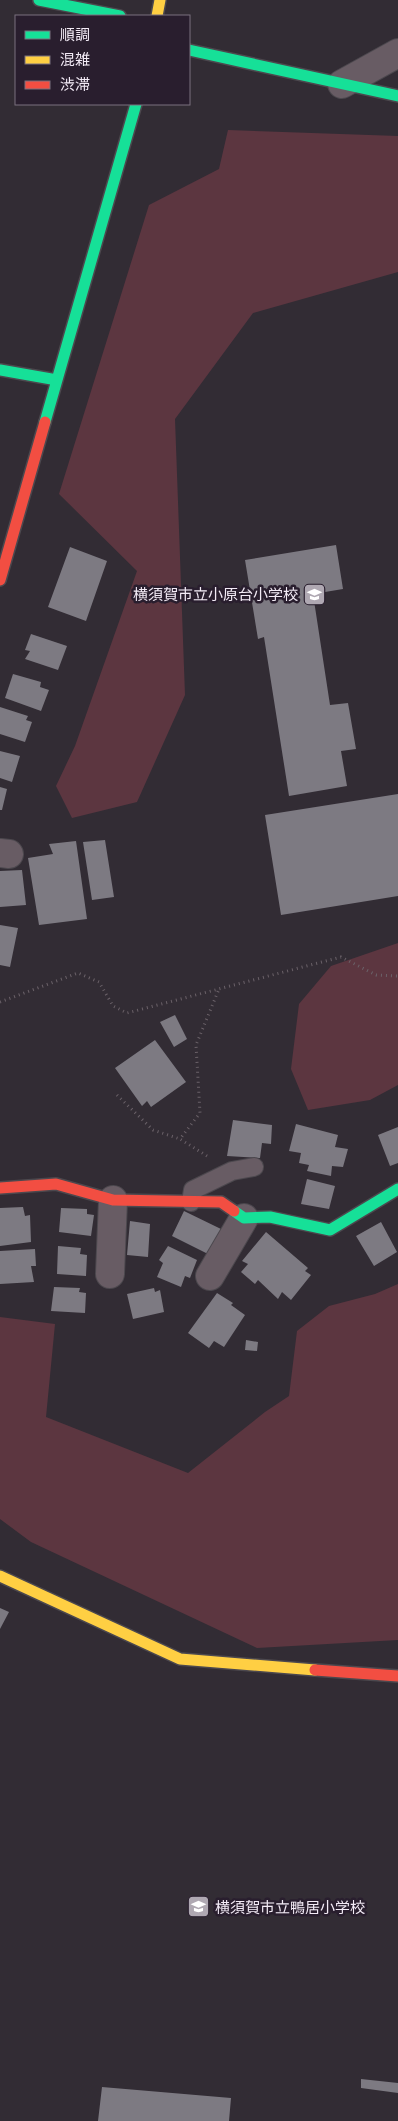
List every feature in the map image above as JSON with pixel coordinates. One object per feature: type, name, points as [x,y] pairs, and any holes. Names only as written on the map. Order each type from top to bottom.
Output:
[{"type":"street","points":[[39,0],[115,15]]},
{"type":"street","points":[[157,15],[160,0]]},
{"type":"street","points":[[190,50],[398,96]]},
{"type":"street","points":[[342,84],[398,53]]},
{"type":"street","points":[[0,580],[136,105]]},
{"type":"street","points":[[0,370],[57,380]]},
{"type":"street","points":[[0,1188],[56,1184],[113,1200],[221,1202],[244,1218],[270,1217],[330,1230],[398,1189]]},
{"type":"street","points":[[110,1274],[113,1200]]},
{"type":"street","points":[[210,1276],[244,1218]]},
{"type":"street","points":[[0,1576],[180,1659],[398,1676]]},
{"type":"lane","points":[[191,1202],[193,1190],[232,1171],[254,1167]]},
{"type":"path","points":[[0,1002],[78,973],[99,982],[113,1006],[126,1013],[341,957],[376,975],[398,976]]},
{"type":"path","points":[[180,1139],[200,1113],[196,1045],[220,988]]},
{"type":"path","points":[[117,1095],[153,1130],[180,1139],[232,1171]]},
{"type":"shaded area","points":[[228,130],[398,136],[398,272],[253,313],[175,419],[185,695],[137,802],[72,818],[56,786],[75,746],[137,571],[59,494],[149,205],[219,169]]},
{"type":"shaded area","points":[[398,943],[398,1085],[370,1100],[308,1110],[291,1069],[299,1004],[331,966]]},
{"type":"shaded area","points":[[398,1284],[398,1640],[257,1648],[31,1542],[0,1519],[0,1317],[55,1324],[46,1417],[188,1473],[265,1412],[289,1396],[297,1331],[329,1306],[375,1294]]},
{"type":"building","points":[[336,545],[343,589],[313,594],[330,705],[348,703],[356,749],[341,751],[347,786],[289,796],[264,637],[258,639],[245,560]]},
{"type":"building","points":[[70,547],[107,561],[86,621],[48,607]]},
{"type":"building","points":[[31,634],[67,646],[58,670],[25,659],[30,651],[25,650]]},
{"type":"building","points":[[13,674],[41,682],[40,687],[49,690],[41,711],[5,698]]},
{"type":"building","points":[[0,707],[28,716],[26,720],[32,722],[25,742],[0,734]]},
{"type":"building","points":[[0,751],[20,756],[12,782],[0,778]]},
{"type":"building","points":[[0,787],[7,789],[2,810],[0,810]]},
{"type":"building","points":[[398,794],[398,896],[281,915],[265,815]]},
{"type":"building","points":[[105,840],[114,897],[92,900],[83,842]]},
{"type":"building","points":[[76,841],[87,919],[39,925],[28,858],[53,854],[49,844]]},
{"type":"building","points":[[22,870],[26,905],[0,907],[0,871]]},
{"type":"building","points":[[0,925],[18,928],[10,967],[0,965]]},
{"type":"building","points":[[175,1015],[187,1039],[174,1047],[160,1022]]},
{"type":"building","points":[[155,1040],[186,1082],[151,1107],[147,1101],[142,1106],[115,1068]]},
{"type":"building","points":[[233,1120],[272,1125],[271,1144],[262,1143],[260,1158],[227,1156]]},
{"type":"building","points":[[296,1124],[338,1135],[335,1147],[348,1149],[343,1167],[332,1166],[331,1176],[307,1171],[309,1165],[299,1163],[301,1153],[289,1151]]},
{"type":"building","points":[[398,1127],[398,1163],[390,1166],[378,1135]]},
{"type":"building","points":[[307,1179],[335,1186],[329,1209],[301,1204]]},
{"type":"building","points":[[23,1207],[25,1216],[30,1215],[31,1242],[0,1246],[0,1208]]},
{"type":"building","points":[[61,1208],[87,1209],[87,1214],[94,1215],[91,1236],[59,1232]]},
{"type":"building","points":[[184,1211],[221,1229],[208,1254],[172,1236]]},
{"type":"building","points":[[130,1221],[150,1224],[148,1257],[127,1255]]},
{"type":"building","points":[[381,1222],[397,1252],[374,1266],[356,1236]]},
{"type":"building","points":[[266,1232],[308,1268],[305,1271],[311,1275],[291,1300],[282,1292],[278,1299],[258,1280],[255,1284],[241,1272],[248,1264],[242,1261]]},
{"type":"building","points":[[58,1246],[81,1248],[80,1254],[87,1255],[86,1276],[57,1274]]},
{"type":"building","points":[[168,1246],[197,1260],[190,1278],[185,1276],[181,1287],[157,1277],[163,1263],[159,1260]]},
{"type":"building","points":[[35,1249],[36,1266],[31,1266],[34,1282],[0,1284],[0,1251]]},
{"type":"building","points":[[54,1287],[80,1288],[79,1292],[86,1293],[85,1313],[51,1311]]},
{"type":"building","points":[[154,1288],[155,1292],[160,1290],[164,1312],[133,1319],[127,1294]]},
{"type":"building","points":[[217,1293],[233,1303],[231,1305],[245,1315],[224,1347],[214,1341],[209,1348],[188,1333]]},
{"type":"building","points":[[246,1340],[258,1342],[257,1351],[245,1350]]},
{"type":"building","points":[[0,1608],[9,1612],[0,1629]]},
{"type":"building","points":[[361,2079],[398,2083],[398,2093],[361,2088]]},
{"type":"building","points":[[102,2087],[231,2098],[229,2121],[98,2121]]},
{"type":"traffic: fast","points":[[39,0],[115,15]]},
{"type":"traffic: fast","points":[[190,50],[398,96]]},
{"type":"traffic: fast","points":[[45,422],[136,105]]},
{"type":"traffic: fast","points":[[0,370],[57,380]]},
{"type":"traffic: fast","points":[[234,1211],[244,1218],[270,1217],[330,1230],[398,1189]]},
{"type":"traffic: slow","points":[[157,15],[160,0]]},
{"type":"traffic: slow","points":[[0,1576],[180,1659],[315,1670]]},
{"type":"traffic: jam","points":[[0,580],[45,422]]},
{"type":"traffic: jam","points":[[0,1188],[56,1184],[113,1200],[221,1202],[234,1211]]},
{"type":"traffic: jam","points":[[315,1670],[398,1676]]},
{"type":"place","name":"横須賀市立小原台小学校","points":[[314,594]]},
{"type":"place","name":"横須賀市立鴨居小学校","points":[[199,1907]]}]
